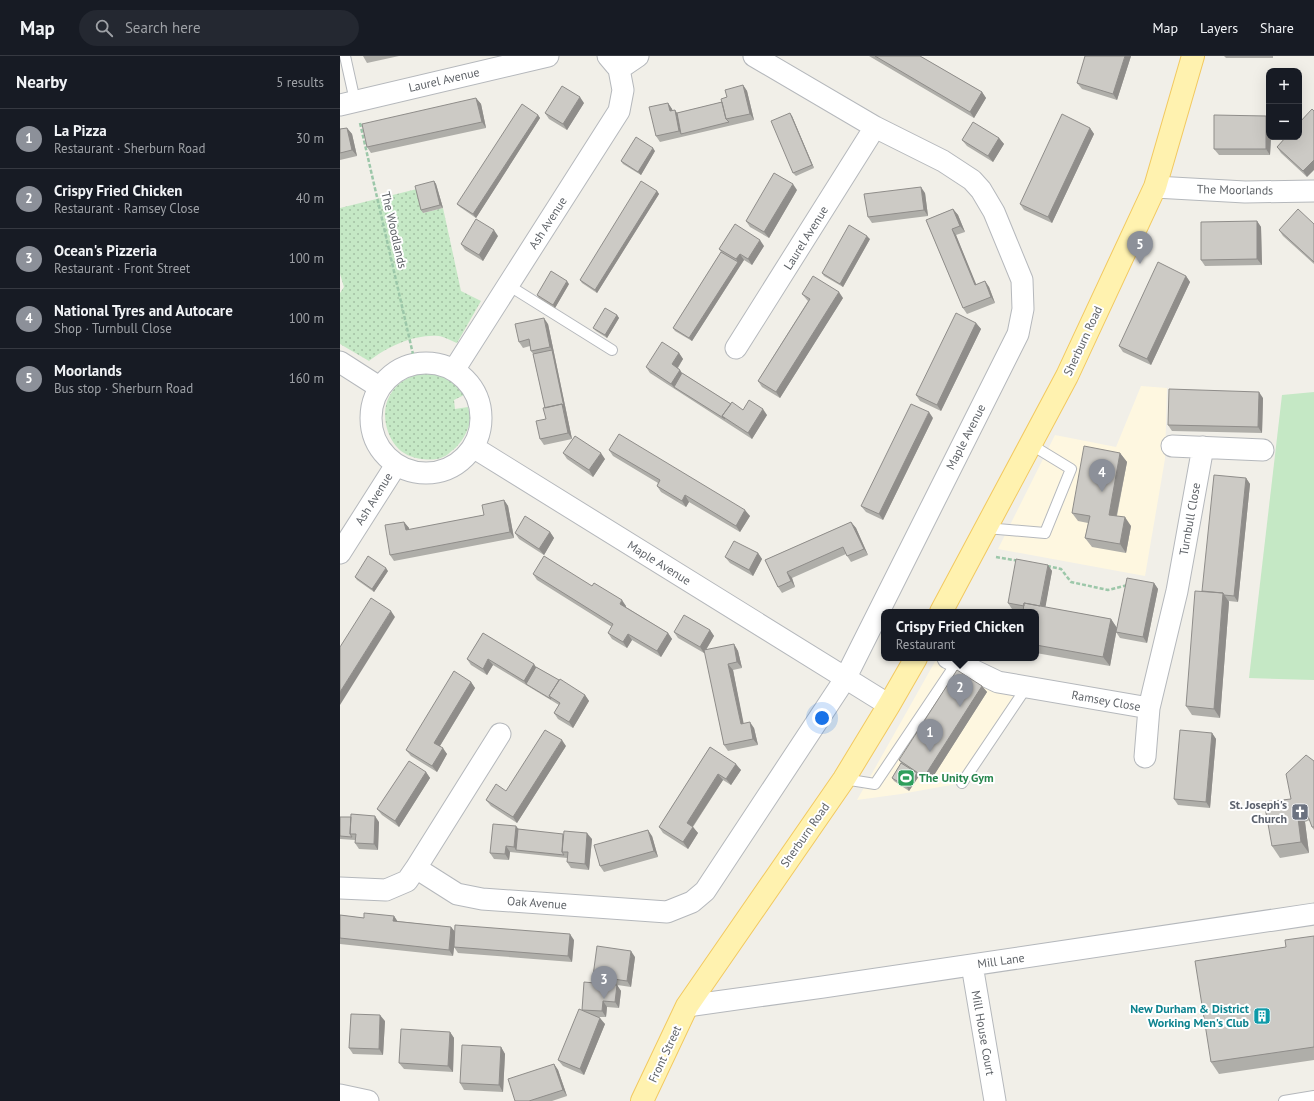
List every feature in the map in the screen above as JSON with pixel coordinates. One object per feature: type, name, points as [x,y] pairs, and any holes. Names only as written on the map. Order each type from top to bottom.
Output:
[{"type":"main road","name":"Sherburn Road","points":[[943,609],[1066,376],[1155,187],[1193,56]]},
{"type":"main road","name":"Sherburn Road","points":[[687,1006],[844,779],[914,661]]},
{"type":"main road","name":"Front Street","points":[[642,1101],[687,1006]]},
{"type":"street","name":"Laurel Avenue","points":[[348,103],[548,56]]},
{"type":"street","points":[[613,63],[638,56]]},
{"type":"street","points":[[754,56],[875,127]]},
{"type":"street","name":"Ash Avenue","points":[[454,370],[619,111],[623,90],[613,63]]},
{"type":"street","name":"Laurel Avenue","points":[[736,348],[875,127]]},
{"type":"street","name":"Maple Avenue","points":[[667,912],[692,902],[705,891],[845,679],[1018,334],[1023,309],[1022,280],[994,212],[981,190],[972,180],[943,161],[875,127]]},
{"type":"street","name":"The Moorlands","points":[[1155,187],[1245,192],[1314,191]]},
{"type":"street","points":[[340,362],[379,387]]},
{"type":"street","name":"Ash Avenue","points":[[415,363],[436,363],[454,370],[471,386],[479,403],[481,425],[473,447],[459,462],[445,470],[427,473],[411,471],[396,465],[382,452],[372,430],[371,407],[379,387],[394,372],[415,363]]},
{"type":"street","points":[[1172,446],[1263,450]]},
{"type":"street","name":"Maple Avenue","points":[[473,447],[889,705]]},
{"type":"street","name":"Turnbull Close","points":[[1177,591],[1203,447]]},
{"type":"street","name":"Ash Avenue","points":[[340,554],[396,465]]},
{"type":"street","name":"Ramsey Close","points":[[955,661],[998,682],[1149,708],[1177,591]]},
{"type":"street","points":[[1144,757],[1149,708]]},
{"type":"street","points":[[340,888],[386,890],[407,881],[500,734]]},
{"type":"street","name":"Oak Avenue","points":[[416,868],[457,894],[482,899],[667,912]]},
{"type":"street","name":"Mill Lane","points":[[687,1006],[1314,914]]},
{"type":"street","name":"Mill House Court","points":[[972,965],[995,1101]]},
{"type":"street","points":[[344,1097],[368,1101]]},
{"type":"lane","points":[[345,56],[348,103]]},
{"type":"lane","points":[[508,286],[612,350]]},
{"type":"lane","points":[[981,537],[1044,533],[1071,469],[1030,444]]},
{"type":"lane","points":[[844,779],[875,784],[952,661]]},
{"type":"lane","points":[[962,783],[1026,688]]},
{"type":"lane","points":[[1284,1101],[1314,1096]]},
{"type":"path","name":"The Woodlands","points":[[348,103],[415,363]]},
{"type":"path","points":[[981,537],[994,556],[1024,562]]},
{"type":"path","points":[[1046,566],[1061,569],[1071,582],[1108,590],[1133,583]]},
{"type":"shaded area","points":[[1141,386],[1167,388],[1165,459],[1145,576],[998,549],[1055,435],[1116,447]]},
{"type":"shaded area","points":[[935,661],[956,661],[1026,688],[962,783],[857,800]]},
{"type":"green space","points":[[417,189],[423,213],[443,208],[461,291],[481,301],[457,343],[439,336],[411,339],[385,350],[369,361],[340,344],[340,293],[344,287],[340,274],[340,208]]},
{"type":"green space","points":[[431,372],[447,377],[463,390],[466,394],[454,400],[455,409],[468,407],[470,420],[466,433],[456,447],[441,458],[428,460],[411,457],[398,449],[389,435],[385,414],[387,401],[390,395],[402,381],[419,374]]},
{"type":"green space","points":[[1314,392],[1314,680],[1249,678],[1282,395]]},
{"type":"building","points":[[875,56],[920,56],[982,92],[970,112]]},
{"type":"building","points":[[1085,56],[1125,56],[1113,94],[1077,83]]},
{"type":"building","points":[[743,85],[750,114],[726,119],[721,99],[727,97],[725,90]]},
{"type":"building","points":[[562,86],[580,97],[563,124],[545,113]]},
{"type":"building","points":[[476,98],[482,122],[367,147],[362,124]]},
{"type":"building","points":[[722,102],[726,119],[729,122],[681,134],[677,113]]},
{"type":"building","points":[[668,103],[670,111],[675,110],[679,131],[656,136],[649,107]]},
{"type":"building","points":[[522,104],[538,115],[473,214],[457,204]]},
{"type":"building","points":[[1312,109],[1314,111],[1314,160],[1303,171],[1277,147],[1283,140],[1302,140],[1302,120]]},
{"type":"building","points":[[790,113],[812,165],[793,173],[771,121]]},
{"type":"building","points":[[1062,114],[1090,128],[1048,217],[1020,204]]},
{"type":"building","points":[[1214,115],[1266,116],[1266,149],[1214,149]]},
{"type":"building","points":[[973,122],[999,138],[988,156],[962,140]]},
{"type":"building","points":[[347,128],[352,150],[340,153],[340,129]]},
{"type":"building","points":[[636,137],[653,148],[638,172],[621,161]]},
{"type":"building","points":[[774,173],[793,184],[764,232],[746,221]]},
{"type":"building","points":[[434,181],[440,205],[421,210],[415,186]]},
{"type":"building","points":[[641,181],[657,191],[595,290],[580,280]]},
{"type":"building","points":[[921,187],[924,210],[868,217],[864,194]]},
{"type":"building","points":[[953,209],[960,226],[952,229],[975,285],[985,281],[991,297],[963,308],[926,220]]},
{"type":"building","points":[[1298,209],[1314,224],[1314,262],[1279,230]]},
{"type":"building","points":[[476,219],[494,230],[479,255],[461,244]]},
{"type":"building","points":[[1257,221],[1257,259],[1201,260],[1201,222]]},
{"type":"building","points":[[735,224],[760,240],[748,259],[740,254],[736,259],[719,249]]},
{"type":"building","points":[[849,225],[867,236],[840,284],[822,273]]},
{"type":"building","points":[[721,252],[738,262],[689,338],[673,328]]},
{"type":"building","points":[[1158,262],[1186,276],[1147,359],[1119,346]]},
{"type":"building","points":[[551,271],[567,281],[553,305],[537,295]]},
{"type":"building","points":[[813,276],[839,292],[776,392],[758,381],[810,299],[802,294]]},
{"type":"building","points":[[605,308],[617,315],[605,335],[593,328]]},
{"type":"building","points":[[956,313],[976,323],[937,405],[916,395]]},
{"type":"building","points":[[544,318],[550,347],[531,351],[529,339],[519,342],[515,324]]},
{"type":"building","points":[[662,342],[679,353],[672,364],[680,370],[671,384],[646,367]]},
{"type":"building","points":[[552,350],[564,407],[562,404],[545,408],[533,354]]},
{"type":"building","points":[[682,373],[731,404],[722,416],[725,419],[674,387]]},
{"type":"building","points":[[1169,389],[1259,392],[1258,427],[1168,425]]},
{"type":"building","points":[[749,400],[763,409],[748,433],[722,416],[732,402],[743,410]]},
{"type":"building","points":[[562,404],[568,433],[540,439],[536,421],[546,419],[543,408]]},
{"type":"building","points":[[911,404],[929,412],[879,514],[861,506]]},
{"type":"building","points":[[619,434],[745,510],[736,526],[685,495],[682,501],[657,486],[660,480],[609,450]]},
{"type":"building","points":[[575,436],[601,453],[589,470],[563,453]]},
{"type":"building","points":[[1084,446],[1120,453],[1109,515],[1125,517],[1120,544],[1085,538],[1090,516],[1072,513]]},
{"type":"building","points":[[1214,475],[1246,478],[1234,596],[1224,595],[1223,593],[1202,591]]},
{"type":"building","points":[[504,500],[510,532],[390,555],[385,525],[404,522],[406,530],[484,515],[482,505]]},
{"type":"building","points":[[525,516],[550,532],[539,549],[515,533]]},
{"type":"building","points":[[851,522],[864,549],[847,556],[843,547],[787,572],[791,581],[778,587],[765,560]]},
{"type":"building","points":[[734,541],[758,553],[749,570],[725,557]]},
{"type":"building","points":[[368,556],[386,568],[372,589],[355,577]]},
{"type":"building","points":[[544,556],[592,586],[594,583],[622,600],[620,604],[668,633],[657,651],[628,634],[623,642],[608,633],[613,624],[533,574]]},
{"type":"building","points":[[1016,559],[1048,565],[1040,606],[1024,603],[1024,606],[1008,603]]},
{"type":"building","points":[[1127,578],[1154,583],[1143,637],[1116,632]]},
{"type":"building","points":[[1195,591],[1223,593],[1214,709],[1186,706]]},
{"type":"building","points":[[371,598],[391,611],[340,692],[340,647]]},
{"type":"building","points":[[1024,603],[1111,619],[1103,657],[1039,646],[1039,609],[1023,609]]},
{"type":"building","points":[[684,615],[710,630],[700,647],[674,632]]},
{"type":"building","points":[[483,633],[534,664],[524,681],[488,659],[483,669],[467,659]]},
{"type":"building","points":[[734,644],[737,662],[728,664],[741,724],[750,722],[753,739],[724,745],[704,650]]},
{"type":"building","points":[[536,667],[559,680],[549,696],[551,699],[526,684]]},
{"type":"building","points":[[957,670],[982,686],[924,777],[899,760]]},
{"type":"building","points":[[454,671],[471,682],[434,743],[443,748],[432,766],[406,750]]},
{"type":"building","points":[[560,679],[585,695],[569,722],[554,713],[560,703],[549,696]]},
{"type":"building","points":[[545,730],[562,740],[513,817],[486,800],[496,784],[506,791]]},
{"type":"building","points":[[1180,730],[1212,733],[1206,802],[1174,799]]},
{"type":"building","points":[[710,747],[736,764],[726,779],[718,774],[687,823],[693,827],[683,842],[659,827]]},
{"type":"building","points":[[1306,755],[1314,761],[1314,827],[1312,827],[1305,808],[1297,810],[1301,842],[1272,846],[1264,802],[1291,799],[1286,774]]},
{"type":"building","points":[[409,761],[426,772],[395,821],[377,809]]},
{"type":"building","name":"The Unity Gym","points":[[901,763],[917,773],[907,787],[892,778]]},
{"type":"building","points":[[351,814],[375,816],[374,844],[355,843],[356,834],[350,834]]},
{"type":"building","points":[[340,817],[351,817],[350,834],[352,837],[340,836]]},
{"type":"building","points":[[493,824],[516,826],[514,847],[506,846],[505,854],[490,853]]},
{"type":"building","points":[[518,829],[563,834],[562,852],[564,855],[516,850]]},
{"type":"building","points":[[648,830],[654,851],[600,866],[594,845]]},
{"type":"building","points":[[564,831],[587,833],[585,864],[567,862],[568,852],[562,852]]},
{"type":"building","points":[[364,913],[394,916],[393,921],[451,927],[449,950],[340,938],[340,915],[364,918]]},
{"type":"building","points":[[455,925],[570,934],[568,956],[454,947]]},
{"type":"building","name":"New Durham & District Working Men's Club","points":[[1314,936],[1314,1047],[1211,1062],[1195,961],[1286,947],[1285,940]]},
{"type":"building","points":[[597,946],[631,951],[627,981],[593,976]]},
{"type":"building","points":[[584,982],[617,985],[615,1002],[603,1001],[602,1011],[582,1010]]},
{"type":"building","points":[[579,1009],[600,1018],[580,1069],[558,1060]]},
{"type":"building","points":[[351,1014],[380,1015],[379,1049],[349,1048]]},
{"type":"building","points":[[401,1029],[450,1032],[448,1066],[399,1063]]},
{"type":"building","points":[[462,1045],[501,1047],[499,1085],[460,1083]]},
{"type":"building","points":[[554,1064],[563,1090],[529,1101],[515,1101],[508,1079]]},
{"type":"place","name":"Moorlands","points":[[1140,264]]},
{"type":"place","name":"National Tyres and Autocare","points":[[1102,492]]},
{"type":"place","name":"Crispy Fried Chicken","points":[[960,707]]},
{"type":"place","name":"La Pizza","points":[[930,752]]},
{"type":"place","name":"The Unity Gym","points":[[906,778]]},
{"type":"place","name":"St. Joseph's Church","points":[[1300,812]]},
{"type":"place","name":"Ocean's Pizzeria","points":[[604,999]]},
{"type":"place","name":"New Durham & District Working Men's Club","points":[[1262,1016]]}]
